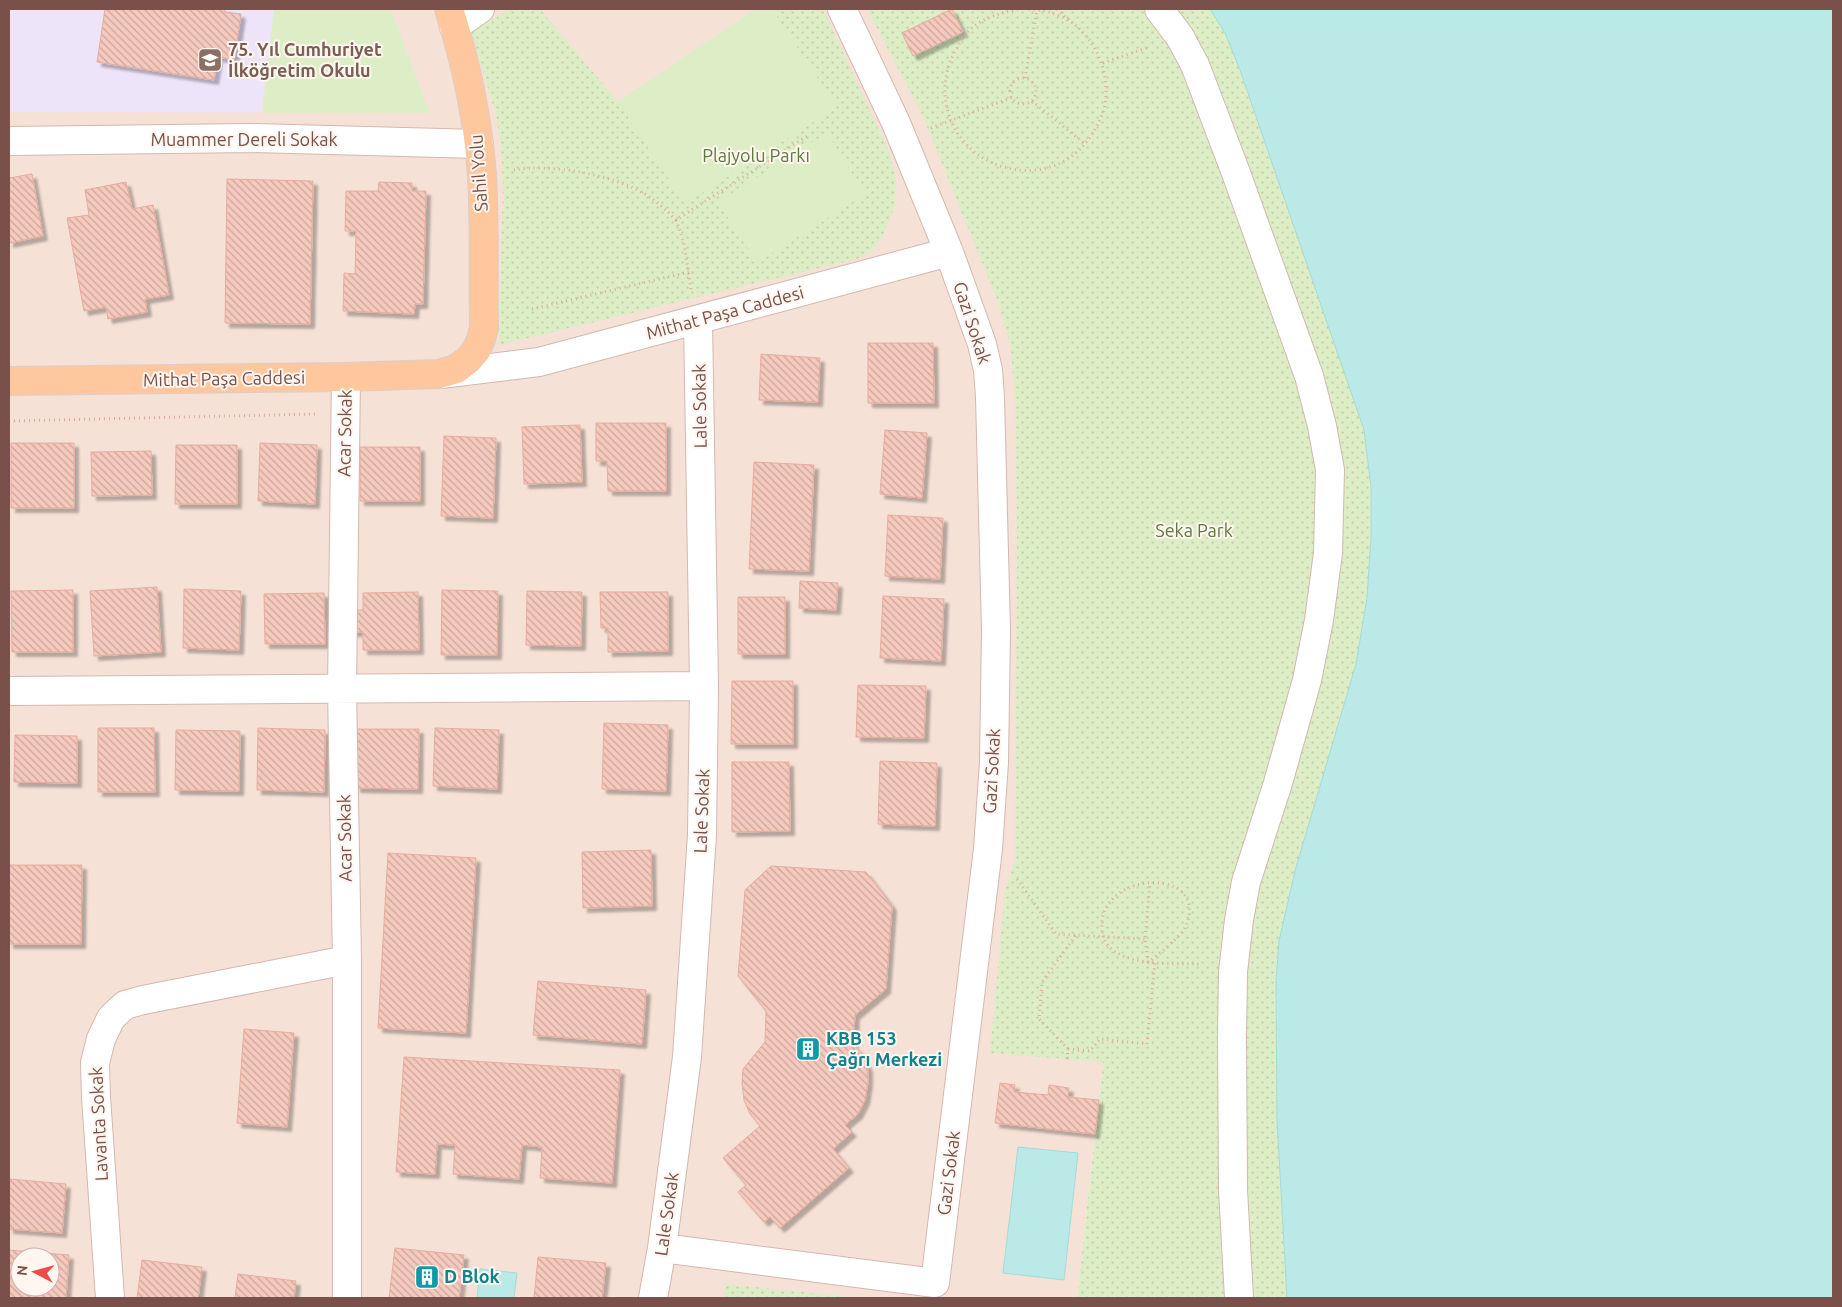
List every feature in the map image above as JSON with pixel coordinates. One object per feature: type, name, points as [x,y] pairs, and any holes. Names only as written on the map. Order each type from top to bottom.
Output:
[{"type":"main road","name":"Sahil Yolu","points":[[452,18],[463,53],[479,144],[482,177],[484,328],[481,339]]},
{"type":"main road","name":"Mithat Paşa Caddesi","points":[[9,381],[439,374],[456,369],[468,360],[476,351],[481,339]]},
{"type":"street","points":[[452,18],[480,9]]},
{"type":"street","name":"Gazi Sokak","points":[[662,1248],[935,1283],[988,849],[994,762],[996,630],[990,397],[988,370],[982,344],[948,252],[903,139],[842,9]]},
{"type":"street","points":[[1159,9],[1180,37],[1195,65],[1233,164],[1309,376],[1322,426],[1330,470],[1328,553],[1319,620],[1307,680],[1278,783],[1246,882],[1240,920],[1235,966],[1232,1037],[1233,1190],[1239,1298]]},
{"type":"street","name":"Muammer Dereli Sokak","points":[[9,141],[250,138],[479,144]]},
{"type":"street","name":"Mithat Paşa Caddesi","points":[[439,374],[539,362],[948,252]]},
{"type":"street","name":"Lale Sokak","points":[[653,1298],[662,1248],[687,1057],[702,835],[704,686],[696,321]]},
{"type":"street","points":[[481,339],[490,361],[500,367]]},
{"type":"street","name":"Acar Sokak","points":[[346,377],[342,689],[347,960],[347,1298]]},
{"type":"street","points":[[9,692],[704,686]]},
{"type":"street","name":"Lavanta Sokak","points":[[110,1298],[95,1063],[101,1038],[111,1018],[125,1005],[143,1000],[347,960]]},
{"type":"path","points":[[1018,9],[995,14],[972,28],[955,50],[946,75],[945,103],[954,129],[971,150],[994,165],[1021,171],[1048,168],[1072,157],[1091,139],[1103,115],[1107,89],[1103,63],[1090,40],[1057,9]]},
{"type":"path","points":[[1028,9],[1047,11],[1071,22]]},
{"type":"path","points":[[1025,78],[1037,10]]},
{"type":"path","points":[[1103,63],[1180,37]]},
{"type":"path","points":[[1025,78],[1032,82],[1036,89],[1032,101],[1023,104],[1012,97],[1010,89],[1014,82],[1025,78]]},
{"type":"path","points":[[903,139],[1012,97]]},
{"type":"path","points":[[1032,101],[1085,144]]},
{"type":"path","points":[[676,220],[810,135]]},
{"type":"path","points":[[482,177],[520,169],[548,169],[595,175],[642,192],[661,204],[676,220],[684,243],[696,321]]},
{"type":"path","points":[[532,309],[689,272]]},
{"type":"path","points":[[9,421],[346,413]]},
{"type":"path","points":[[1016,878],[1056,934],[1145,939]]},
{"type":"path","points":[[1148,963],[1179,936],[1186,926],[1190,902],[1186,894],[1178,888],[1150,883],[1131,886],[1118,893],[1108,904],[1102,922],[1103,937],[1107,946],[1119,955],[1131,960],[1148,963],[1235,966]]},
{"type":"path","points":[[1148,963],[1145,939],[1150,883]]},
{"type":"path","points":[[1076,935],[1042,982],[1039,1019],[1068,1048],[1090,1051],[1100,1039],[1147,1044],[1155,962]]},
{"type":"path","points":[[1067,1059],[1068,1048]]},
{"type":"shaded area","points":[[9,9],[1205,9],[1103,1062],[1077,1298],[9,1298]]},
{"type":"shaded area","name":"75. Yıl Cumhuriyet İlköğretim Okulu","points":[[9,9],[391,9],[430,113],[9,112]]},
{"type":"green space","points":[[274,9],[391,9],[430,113],[262,113]]},
{"type":"green space","name":"Plajyolu Parkı","points":[[510,9],[540,9],[618,102],[756,9],[823,9],[890,154],[896,180],[895,205],[884,234],[872,251],[857,259],[499,345],[503,185],[501,149],[496,115],[471,32]]},
{"type":"green space","points":[[756,9],[772,9],[837,107],[685,204],[618,102]]},
{"type":"green space","name":"Seka Park","points":[[867,9],[1210,9],[1225,33],[1240,70],[1364,430],[1371,487],[1371,537],[1367,598],[1356,664],[1295,871],[1279,941],[1276,982],[1277,1119],[1287,1298],[1077,1298],[1103,1062],[990,1053],[1005,890],[1015,861],[1017,528],[1015,396],[1010,344],[998,302],[921,112]]},
{"type":"green space","points":[[827,133],[865,194],[757,263],[718,202]]},
{"type":"green space","points":[[725,1284],[860,1298],[723,1298]]},
{"type":"water","points":[[1210,9],[1833,9],[1833,1298],[1287,1298],[1277,1119],[1276,982],[1279,941],[1295,871],[1356,664],[1367,598],[1371,537],[1371,487],[1364,430],[1240,70],[1225,33]]},
{"type":"water","points":[[1018,1147],[1078,1153],[1064,1280],[1003,1273]]},
{"type":"water","points":[[480,1269],[517,1273],[514,1298],[477,1298]]},
{"type":"building","points":[[105,9],[225,9],[225,12],[241,14],[234,60],[218,57],[214,80],[97,62]]},
{"type":"building","points":[[952,9],[963,32],[913,56],[902,33]]},
{"type":"building","points":[[32,174],[43,236],[9,243],[9,178]]},
{"type":"building","points":[[227,179],[313,181],[310,324],[225,323]]},
{"type":"building","points":[[126,182],[132,209],[153,205],[169,295],[145,299],[147,312],[108,319],[106,307],[84,311],[67,218],[89,215],[85,190]]},
{"type":"building","points":[[379,182],[412,183],[412,191],[426,191],[423,304],[415,304],[414,314],[343,311],[344,273],[355,274],[356,231],[345,231],[346,191],[378,191]]},
{"type":"building","points":[[868,343],[933,343],[934,403],[868,403]]},
{"type":"building","points":[[761,354],[820,358],[818,402],[759,400]]},
{"type":"building","points":[[596,423],[666,423],[666,491],[608,491],[607,461],[596,461]]},
{"type":"building","points":[[580,425],[582,482],[524,484],[522,427]]},
{"type":"building","points":[[885,430],[927,433],[922,498],[880,494]]},
{"type":"building","points":[[444,436],[496,438],[493,518],[441,516]]},
{"type":"building","points":[[11,443],[74,443],[74,508],[11,508]]},
{"type":"building","points":[[260,443],[317,445],[315,504],[258,501]]},
{"type":"building","points":[[176,445],[237,445],[237,504],[175,504]]},
{"type":"building","points":[[360,447],[420,447],[420,501],[360,501]]},
{"type":"building","points":[[151,451],[152,495],[92,496],[91,452]]},
{"type":"building","points":[[754,462],[814,465],[809,571],[749,569]]},
{"type":"building","points":[[888,515],[943,518],[940,579],[885,576]]},
{"type":"building","points":[[800,581],[838,583],[836,610],[799,608]]},
{"type":"building","points":[[157,587],[161,652],[94,656],[90,591]]},
{"type":"building","points":[[184,589],[241,591],[239,650],[183,648]]},
{"type":"building","points":[[73,590],[73,652],[12,652],[11,591]]},
{"type":"building","points":[[442,590],[498,591],[497,655],[441,655]]},
{"type":"building","points":[[527,591],[582,592],[581,646],[526,645]]},
{"type":"building","points":[[418,592],[419,650],[363,650],[363,632],[351,632],[351,610],[363,610],[363,593]]},
{"type":"building","points":[[600,592],[668,592],[668,651],[608,652],[608,628],[601,628]]},
{"type":"building","points":[[324,593],[325,644],[265,644],[264,594]]},
{"type":"building","points":[[883,596],[944,599],[941,661],[880,658]]},
{"type":"building","points":[[738,597],[785,597],[785,654],[738,654]]},
{"type":"building","points":[[732,681],[793,681],[793,744],[731,744]]},
{"type":"building","points":[[858,685],[926,686],[924,738],[856,737]]},
{"type":"building","points":[[604,723],[668,725],[666,791],[602,789]]},
{"type":"building","points":[[98,728],[154,728],[155,792],[98,792]]},
{"type":"building","points":[[258,728],[325,730],[324,792],[257,790]]},
{"type":"building","points":[[435,728],[499,730],[497,789],[433,786]]},
{"type":"building","points":[[357,729],[419,729],[418,789],[356,788]]},
{"type":"building","points":[[176,730],[240,731],[239,791],[175,790]]},
{"type":"building","points":[[15,735],[77,736],[77,783],[14,782]]},
{"type":"building","points":[[880,761],[937,763],[935,826],[878,824]]},
{"type":"building","points":[[732,762],[789,762],[790,831],[732,832]]},
{"type":"building","points":[[651,850],[652,906],[583,908],[582,852]]},
{"type":"building","points":[[388,853],[476,858],[466,1033],[378,1028]]},
{"type":"building","points":[[9,865],[82,865],[81,944],[9,944]]},
{"type":"building","name":"KBB 153 Çağrı Merkezi","points":[[771,866],[866,872],[892,906],[886,989],[855,1015],[853,1045],[862,1053],[868,1068],[865,1100],[858,1114],[845,1125],[852,1132],[833,1149],[849,1168],[780,1228],[770,1217],[764,1222],[738,1192],[746,1185],[723,1158],[760,1126],[750,1114],[744,1100],[742,1084],[743,1069],[765,1042],[766,1011],[738,976],[745,890]]},
{"type":"building","points":[[538,981],[646,990],[642,1044],[533,1035]]},
{"type":"building","points":[[244,1029],[294,1033],[287,1127],[237,1123]]},
{"type":"building","points":[[404,1057],[620,1070],[612,1183],[540,1178],[542,1147],[522,1145],[519,1179],[453,1174],[455,1145],[437,1144],[435,1174],[396,1172]]},
{"type":"building","points":[[1000,1083],[1015,1085],[1014,1092],[1048,1095],[1049,1085],[1069,1088],[1068,1097],[1099,1100],[1095,1134],[995,1123]]},
{"type":"building","points":[[9,1179],[66,1184],[62,1233],[9,1229]]},
{"type":"building","name":"D Blok","points":[[395,1248],[464,1255],[459,1298],[389,1298]]},
{"type":"building","points":[[9,1250],[10,1297],[60,1297],[60,1254],[69,1255],[66,1298],[9,1298]]},
{"type":"building","points":[[538,1257],[606,1263],[602,1298],[534,1298]]},
{"type":"building","points":[[142,1260],[202,1267],[198,1298],[137,1298]]},
{"type":"building","points":[[238,1274],[296,1281],[294,1298],[235,1298]]},
{"type":"place","name":"75. Yıl Cumhuriyet İlköğretim Okulu","points":[[210,60]]},
{"type":"place","name":"KBB 153 Çağrı Merkezi","points":[[808,1049]]},
{"type":"place","name":"D Blok","points":[[427,1277]]}]
